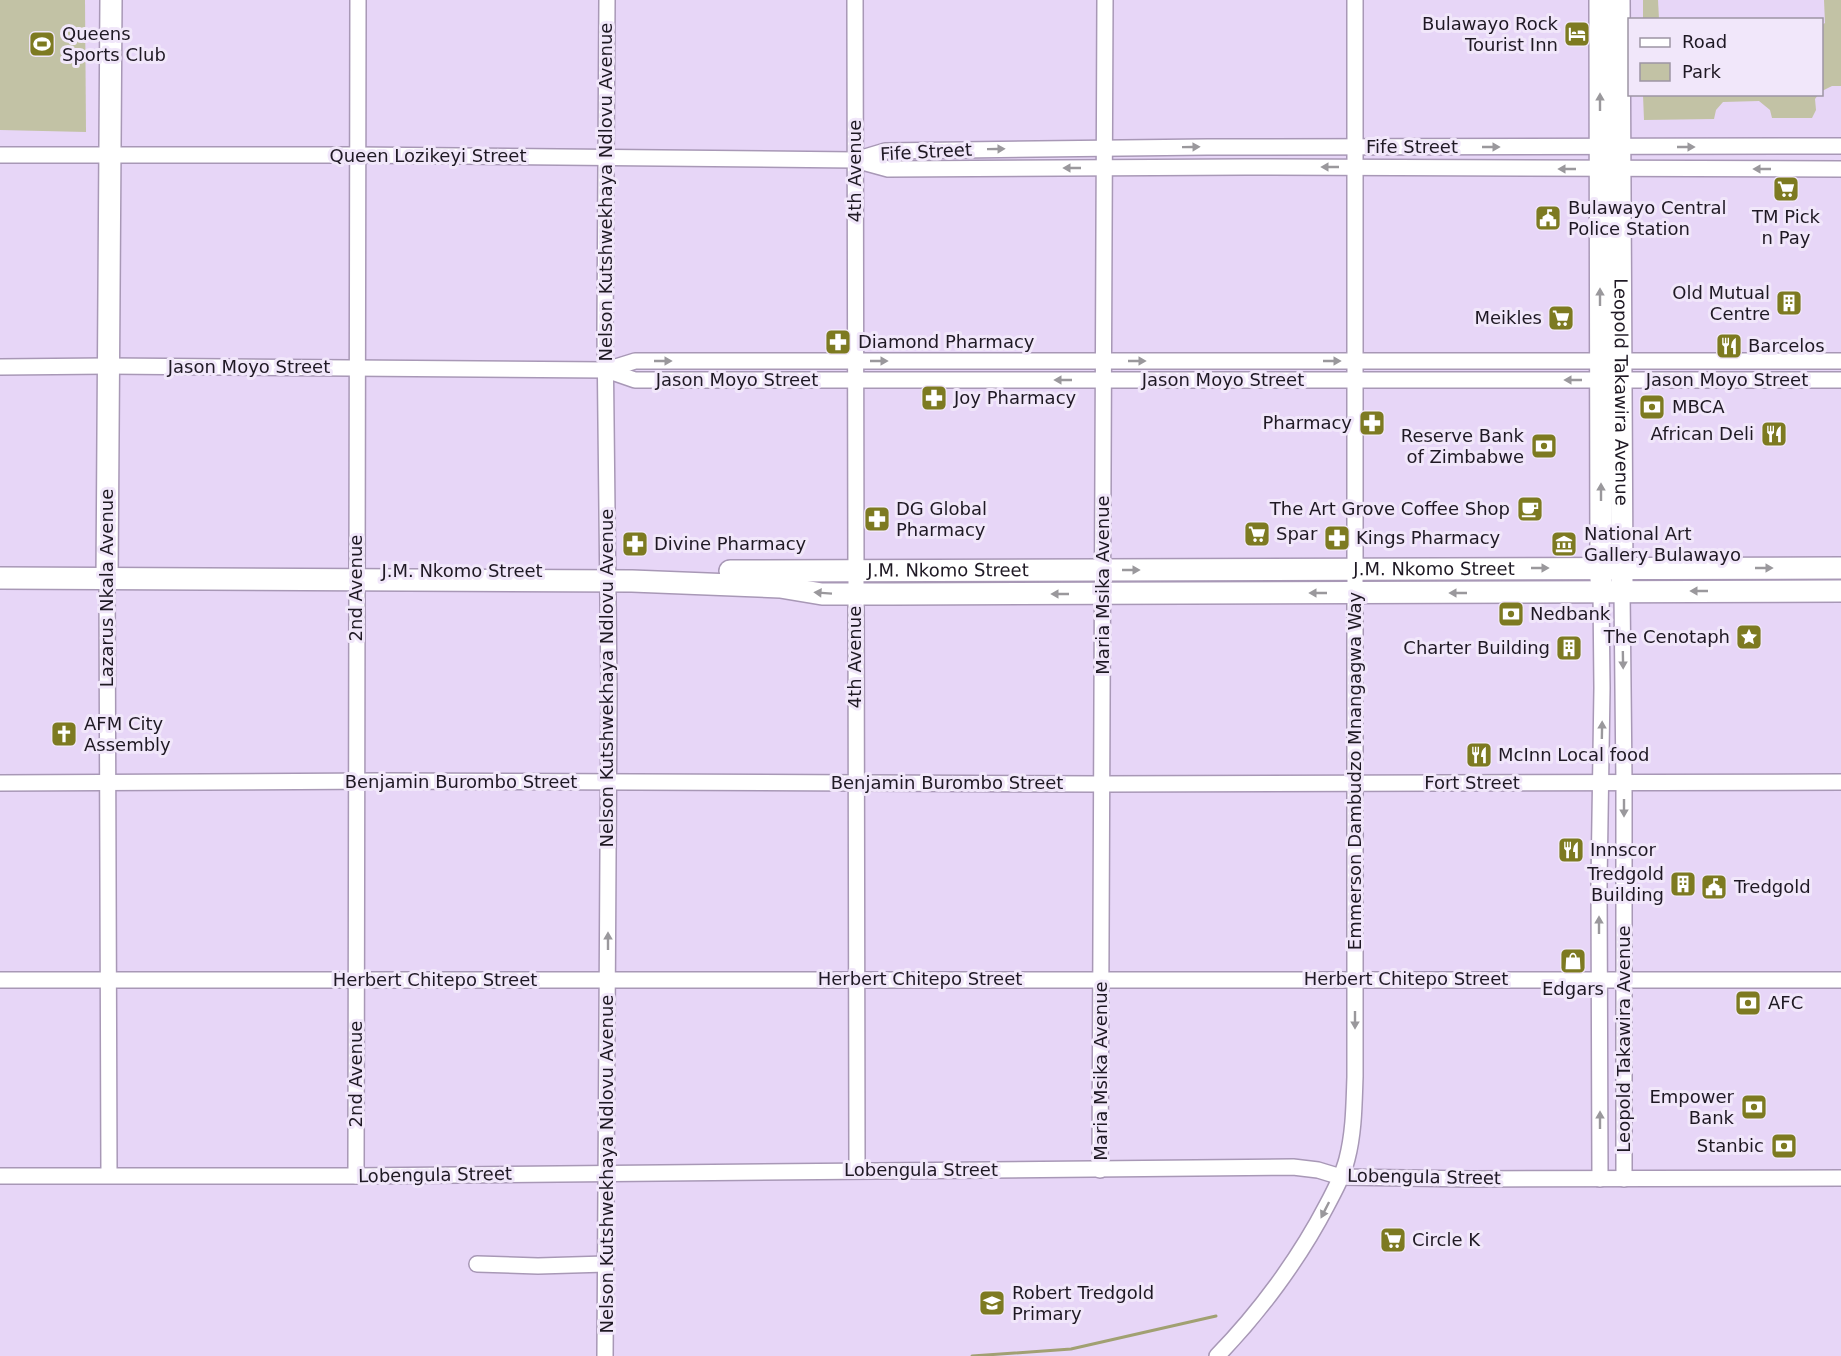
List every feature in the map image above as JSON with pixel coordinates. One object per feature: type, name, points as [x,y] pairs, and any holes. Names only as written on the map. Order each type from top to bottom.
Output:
[{"type":"highway","name":"Lazarus Nkala Avenue","points":[[107,575],[111,0]]},
{"type":"highway","name":"Leopold Takawira Avenue","points":[[1600,0],[1610,147]]},
{"type":"highway","name":"Leopold Takawira Avenue","points":[[1611,592],[1610,147],[1619,0]]},
{"type":"highway","name":"J.M. Nkomo Street","points":[[0,578],[107,575],[607,576],[1356,566],[1841,568]]},
{"type":"highway","name":"J.M. Nkomo Street","points":[[607,576],[766,586],[822,594],[1841,591]]},
{"type":"street","name":"2nd Avenue","points":[[356,1176],[358,0]]},
{"type":"street","name":"Nelson Kutshwekhaya Ndlovu Avenue","points":[[605,1356],[609,782],[606,370],[608,0]]},
{"type":"street","name":"4th Avenue","points":[[855,0],[857,1170]]},
{"type":"street","name":"Maria Msika Avenue","points":[[1100,1170],[1105,0]]},
{"type":"street","name":"Emmerson Dambudzo Mnangagwa Way","points":[[1217,1356],[1273,1290],[1319,1220],[1341,1177],[1352,1135],[1355,1077],[1355,0]]},
{"type":"street","name":"Fife Street","points":[[855,160],[885,151],[1106,148],[1841,147]]},
{"type":"street","name":"Queen Lozikeyi Street","points":[[0,155],[357,155],[855,160]]},
{"type":"street","name":"Fife Street","points":[[855,160],[888,169],[1355,167],[1841,170]]},
{"type":"street","name":"Jason Moyo Street","points":[[0,367],[606,370],[635,361],[1356,361],[1841,380]]},
{"type":"street","name":"Jason Moyo Street","points":[[606,370],[635,380],[1356,380],[1841,361]]},
{"type":"street","name":"Lazarus Nkala Avenue","points":[[107,575],[109,1175]]},
{"type":"street","name":"Leopold Takawira Avenue","points":[[1600,1179],[1601,782],[1611,592]]},
{"type":"street","name":"Leopold Takawira Avenue","points":[[1611,592],[1624,782],[1624,1179]]},
{"type":"street","name":"Benjamin Burombo Street","points":[[0,783],[356,781],[1102,784]]},
{"type":"street","name":"Fort Street","points":[[1102,784],[1841,782]]},
{"type":"street","name":"Herbert Chitepo Street","points":[[0,980],[1841,980]]},
{"type":"street","name":"Lobengula Street","points":[[0,1176],[356,1176],[1293,1167],[1318,1170],[1341,1177],[1841,1178]]},
{"type":"street","points":[[477,1264],[538,1266],[606,1264]]},
{"type":"green space","name":"Queens Sports Club","points":[[0,0],[85,0],[86,132],[0,130]]},
{"type":"green space","points":[[1643,0],[1658,0],[1659,18],[1643,18]]},
{"type":"green space","points":[[1824,0],[1841,0],[1841,86],[1832,86],[1823,90],[1823,24],[1825,23]]},
{"type":"green space","points":[[1643,96],[1817,96],[1815,99],[1816,110],[1812,118],[1772,118],[1770,110],[1759,101],[1723,102],[1716,110],[1714,119],[1644,120]]},
{"type":"waterway","points":[[972,1356],[1071,1349],[1216,1316]]},
{"type":"place","name":"Bulawayo Rock Tourist Inn","points":[[1577,34]]},
{"type":"place","name":"Queens Sports Club","points":[[42,44]]},
{"type":"place","name":"TM Pick n Pay","points":[[1786,189]]},
{"type":"place","name":"Bulawayo Central Police Station","points":[[1548,218]]},
{"type":"place","name":"Old Mutual Centre","points":[[1789,303]]},
{"type":"place","name":"Meikles","points":[[1561,318]]},
{"type":"place","name":"Diamond Pharmacy","points":[[838,342]]},
{"type":"place","name":"Barcelos","points":[[1729,346]]},
{"type":"place","name":"Joy Pharmacy","points":[[934,398]]},
{"type":"place","name":"MBCA","points":[[1652,407]]},
{"type":"place","name":"Pharmacy","points":[[1372,423]]},
{"type":"place","name":"African Deli","points":[[1774,434]]},
{"type":"place","name":"Reserve Bank of Zimbabwe","points":[[1544,446]]},
{"type":"place","name":"The Art Grove Coffee Shop","points":[[1530,509]]},
{"type":"place","name":"DG Global Pharmacy","points":[[877,519]]},
{"type":"place","name":"Spar","points":[[1257,534]]},
{"type":"place","name":"Kings Pharmacy","points":[[1337,538]]},
{"type":"place","name":"Divine Pharmacy","points":[[635,544]]},
{"type":"place","name":"National Art Gallery Bulawayo","points":[[1564,544]]},
{"type":"place","name":"Nedbank","points":[[1511,614]]},
{"type":"place","name":"The Cenotaph","points":[[1749,637]]},
{"type":"place","name":"Charter Building","points":[[1569,648]]},
{"type":"place","name":"AFM City Assembly","points":[[64,734]]},
{"type":"place","name":"McInn Local food","points":[[1479,755]]},
{"type":"place","name":"Innscor","points":[[1571,850]]},
{"type":"place","name":"Tredgold Building","points":[[1683,884]]},
{"type":"place","name":"Tredgold","points":[[1714,887]]},
{"type":"place","name":"Edgars","points":[[1573,961]]},
{"type":"place","name":"AFC","points":[[1748,1003]]},
{"type":"place","name":"Empower Bank","points":[[1754,1107]]},
{"type":"place","name":"Stanbic","points":[[1784,1146]]},
{"type":"place","name":"Circle K","points":[[1393,1240]]},
{"type":"place","name":"Robert Tredgold Primary","points":[[992,1303]]}]
